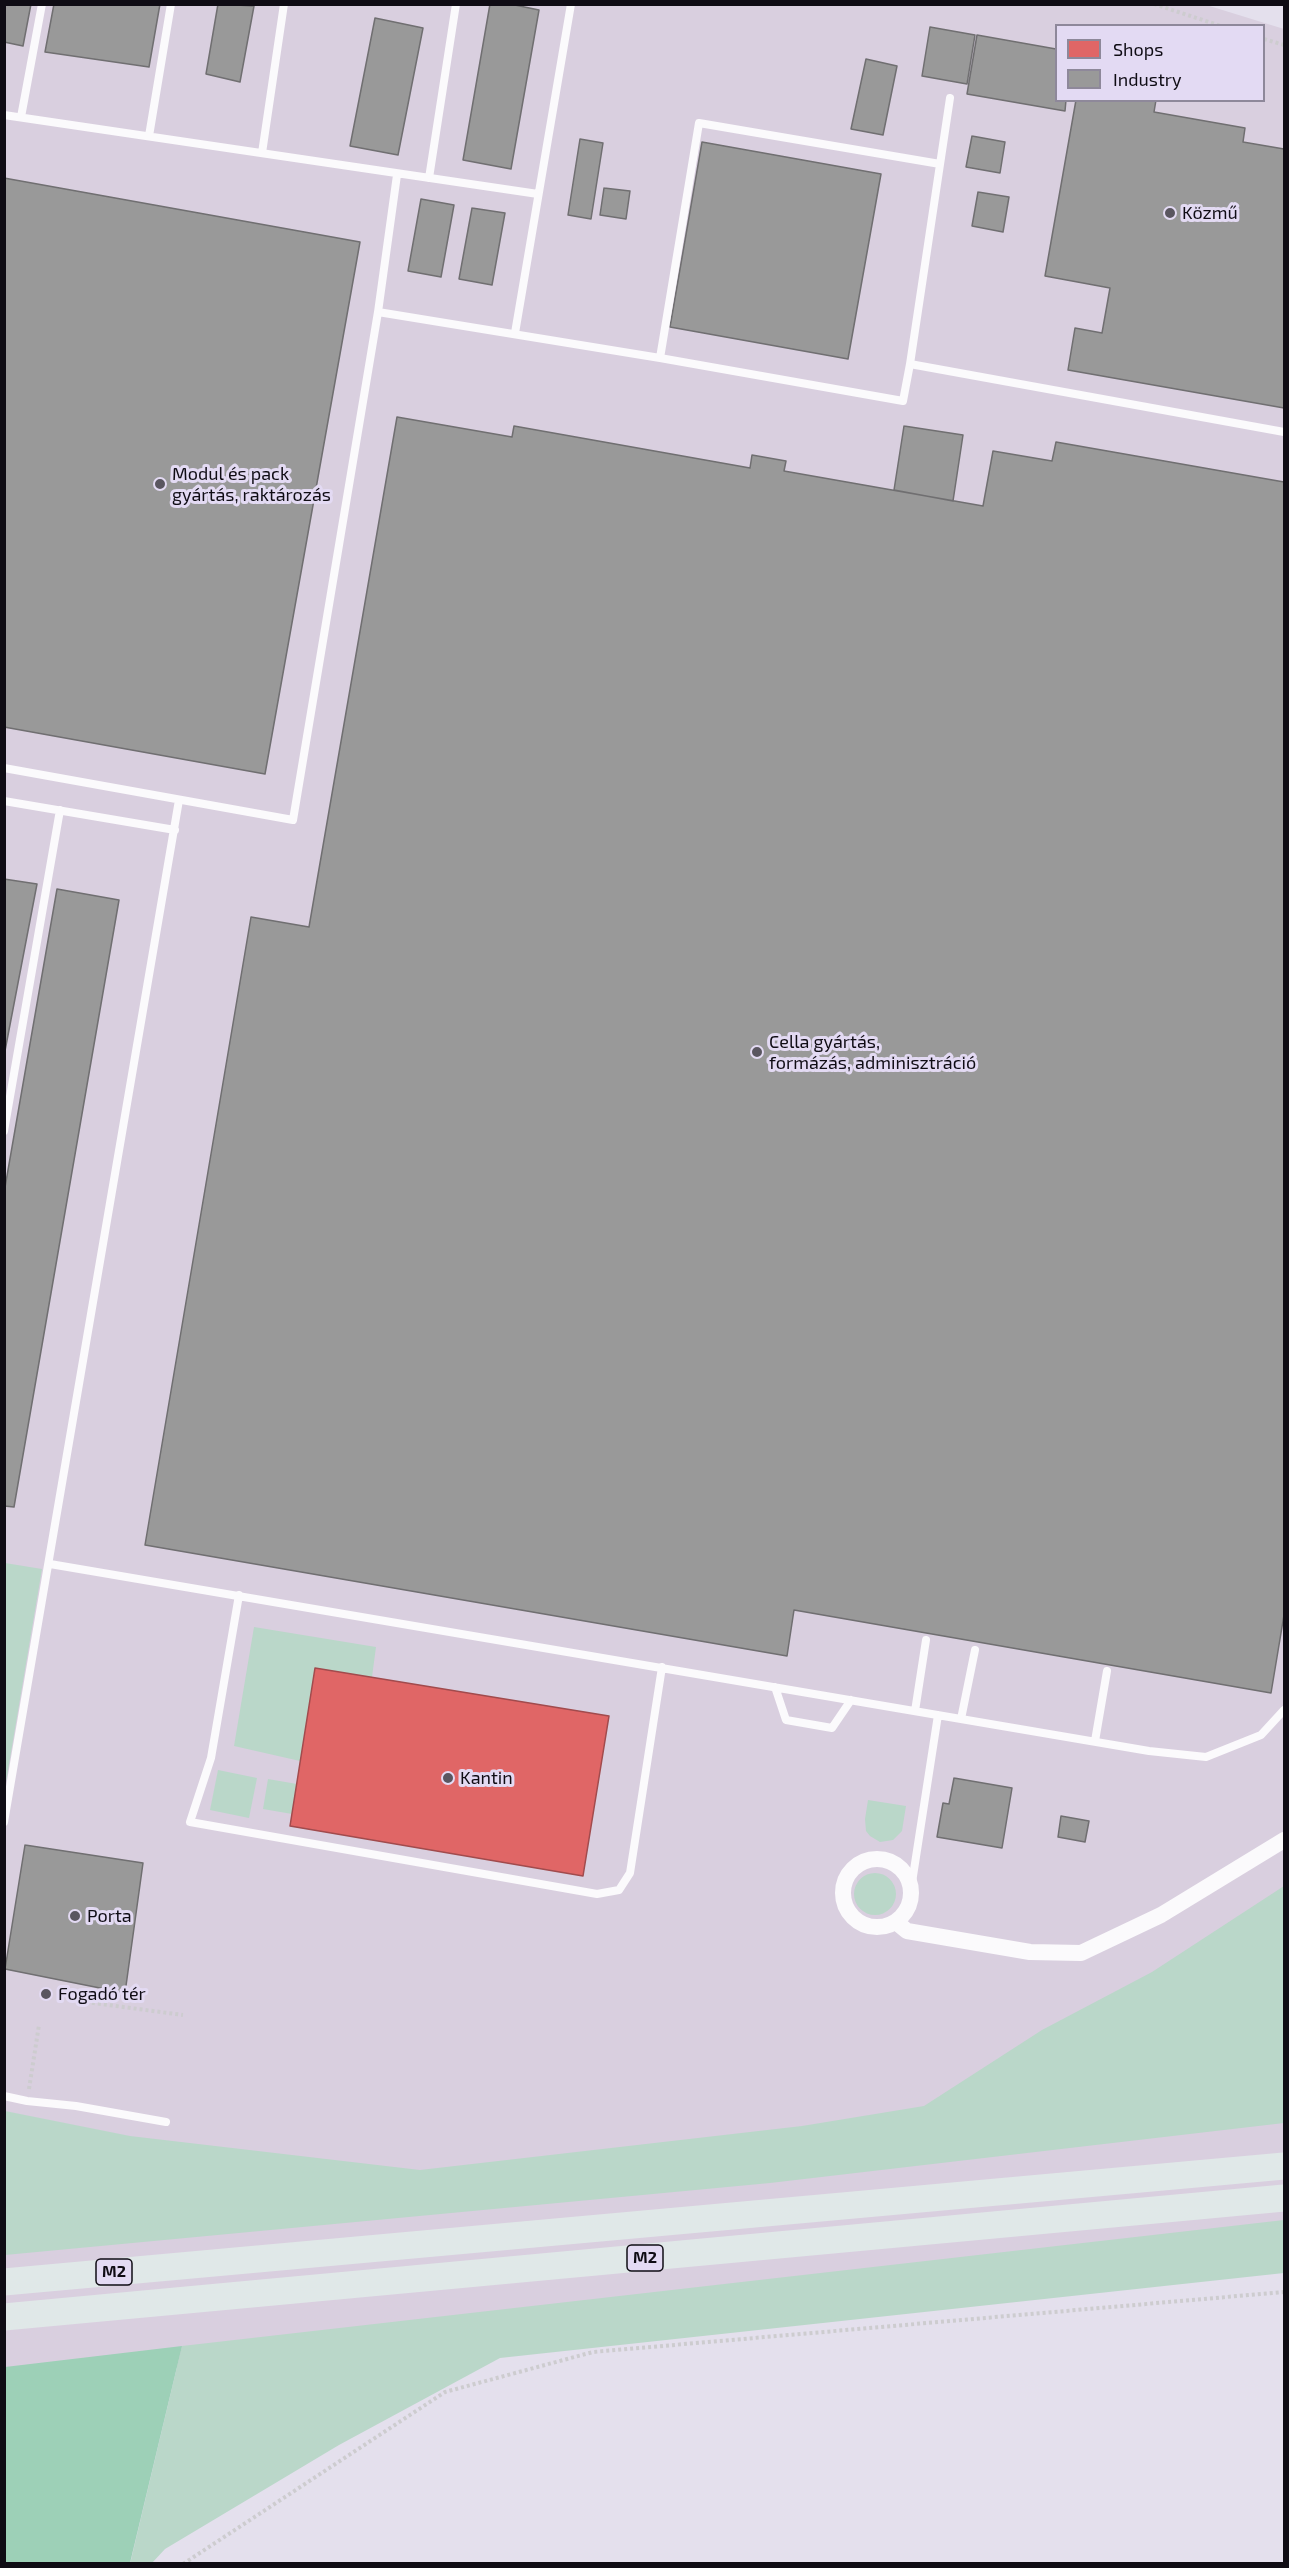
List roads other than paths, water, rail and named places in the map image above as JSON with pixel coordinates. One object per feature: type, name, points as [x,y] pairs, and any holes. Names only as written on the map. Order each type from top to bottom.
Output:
[{"type":"highway","name":"M2","points":[[4,2282],[1284,2166]]},
{"type":"highway","name":"M2","points":[[4,2317],[1284,2198]]},
{"type":"street","points":[[896,1922],[907,1931],[1020,1951],[1081,1953],[1161,1915],[1284,1840]]},
{"type":"street","points":[[869,1859],[891,1862],[901,1868],[908,1878],[911,1889],[908,1908],[896,1922],[877,1928],[857,1922],[849,1914],[842,1893],[849,1871],[869,1859]]},
{"type":"lane","points":[[21,117],[42,4]]},
{"type":"lane","points":[[148,136],[171,4]]},
{"type":"lane","points":[[262,153],[284,4]]},
{"type":"lane","points":[[429,178],[456,4]]},
{"type":"lane","points":[[515,333],[571,4]]},
{"type":"lane","points":[[378,312],[515,333],[903,401],[950,98]]},
{"type":"lane","points":[[4,115],[397,175],[538,194]]},
{"type":"lane","points":[[660,358],[699,123],[940,164]]},
{"type":"lane","points":[[4,768],[293,820],[378,312],[397,175]]},
{"type":"lane","points":[[910,364],[1284,432]]},
{"type":"lane","points":[[4,1822],[179,800]]},
{"type":"lane","points":[[4,801],[175,830]]},
{"type":"lane","points":[[4,1131],[60,810]]},
{"type":"lane","points":[[50,1564],[961,1719],[1206,1758],[1261,1735],[1284,1710]]},
{"type":"lane","points":[[239,1595],[211,1758],[190,1822],[597,1894],[619,1890],[630,1873],[662,1667]]},
{"type":"lane","points":[[915,1711],[926,1640]]},
{"type":"lane","points":[[961,1719],[975,1650]]},
{"type":"lane","points":[[1095,1741],[1107,1671]]},
{"type":"lane","points":[[775,1687],[786,1720],[832,1728],[851,1700]]},
{"type":"lane","points":[[911,1889],[938,1715]]},
{"type":"lane","points":[[4,2096],[27,2102],[76,2106],[166,2122]]},
{"type":"place","name":"Közmű","points":[[1170,213]]},
{"type":"place","name":"Modul és pack gyártás, raktározás","points":[[160,484]]},
{"type":"place","name":"Cella gyártás, formázás, adminisztráció","points":[[757,1052]]},
{"type":"place","name":"Kantin","points":[[448,1778]]},
{"type":"place","name":"Porta","points":[[75,1916]]},
{"type":"place","name":"Fogadó tér","points":[[46,1994]]}]
